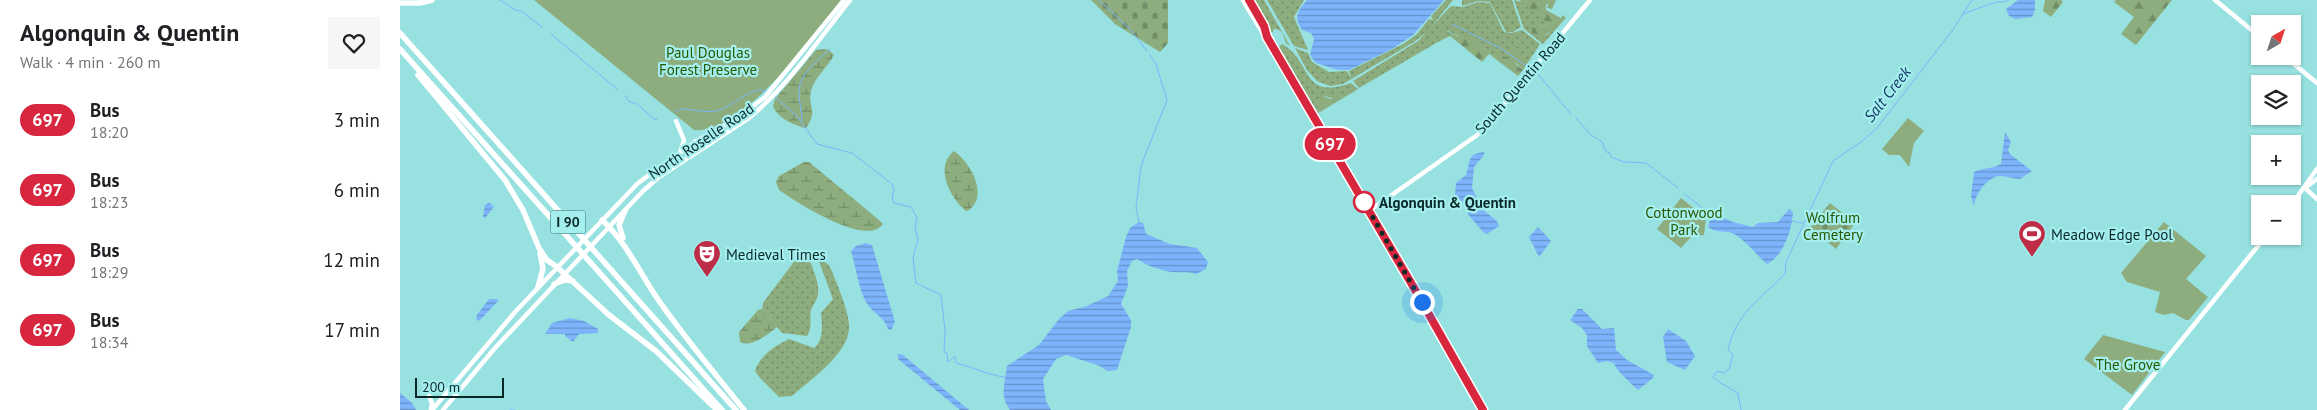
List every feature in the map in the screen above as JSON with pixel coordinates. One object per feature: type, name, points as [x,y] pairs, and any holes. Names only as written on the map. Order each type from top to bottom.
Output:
[{"type":"highway","points":[[400,2],[420,3],[432,0]]},
{"type":"highway","name":"I 90","points":[[400,33],[736,410]]},
{"type":"highway","points":[[401,50],[420,77],[505,180],[523,210],[539,248],[547,260],[564,273],[609,315],[656,351],[717,410]]},
{"type":"highway","name":"I 90","points":[[401,50],[722,410]]},
{"type":"highway","points":[[625,211],[619,225],[620,233],[636,259],[638,266]]},
{"type":"highway","points":[[602,220],[609,226],[638,266],[655,294],[691,344],[744,410]]},
{"type":"highway","points":[[538,287],[543,269],[539,248]]},
{"type":"highway","points":[[554,284],[565,280],[572,281]]},
{"type":"main road","name":"North Roselle Road","points":[[432,410],[538,287],[638,184],[680,152],[736,119],[765,97],[844,0]]},
{"type":"main road","name":"North Roselle Road","points":[[444,410],[495,348],[564,273],[659,177],[702,150],[763,106],[784,83],[850,0]]},
{"type":"main road","points":[[1243,0],[1260,31],[1267,37]]},
{"type":"main road","points":[[1249,0],[1264,26],[1267,37],[1483,410]]},
{"type":"main road","name":"South Quentin Road","points":[[1369,211],[1480,132],[1590,0]]},
{"type":"main road","points":[[2215,0],[2251,30]]},
{"type":"main road","points":[[2294,65],[2317,83]]},
{"type":"main road","points":[[676,121],[684,140],[680,152]]},
{"type":"main road","points":[[2299,195],[2317,169]]},
{"type":"main road","points":[[2305,188],[2317,179]]},
{"type":"main road","points":[[2305,188],[2317,199]]},
{"type":"main road","points":[[2125,410],[2259,245]]},
{"type":"main road","points":[[432,410],[429,396],[441,399]]},
{"type":"green space","name":"Paul Douglas Forest Preserve","points":[[534,0],[841,0],[795,58],[755,100],[734,117],[713,127],[694,130]]},
{"type":"green space","points":[[1091,0],[1168,0],[1168,43],[1160,52],[1115,24]]},
{"type":"green space","points":[[1254,0],[1264,0],[1290,46],[1286,43],[1282,32],[1275,28],[1272,33],[1270,31]]},
{"type":"green space","points":[[1267,0],[1304,0],[1294,17],[1308,50],[1294,46]]},
{"type":"green space","points":[[1446,0],[1453,0],[1428,31],[1414,42],[1343,84],[1330,86],[1317,81],[1307,70],[1295,48],[1308,53],[1312,62],[1329,72],[1347,71],[1351,78],[1349,71],[1403,44],[1417,34],[1429,19],[1433,20],[1431,16]]},
{"type":"green space","points":[[1462,0],[1512,0],[1521,27],[1513,32],[1506,32],[1490,2],[1478,1],[1462,6]]},
{"type":"green space","points":[[1514,0],[1525,3],[1549,24],[1537,28],[1533,26],[1537,37],[1548,34],[1563,21],[1543,44],[1524,29]]},
{"type":"green space","points":[[1519,0],[1556,0],[1552,9],[1547,8],[1548,4],[1546,4],[1546,10],[1561,18],[1563,15],[1566,18],[1552,32],[1547,33],[1540,39],[1532,34],[1532,27],[1541,27],[1549,24]]},
{"type":"green space","points":[[2045,0],[2061,0],[2063,2],[2051,17],[2043,11]]},
{"type":"green space","points":[[2116,0],[2172,0],[2136,45],[2121,34],[2134,17],[2114,2]]},
{"type":"green space","points":[[1478,2],[1490,3],[1504,32],[1512,33],[1522,30],[1540,44],[1523,70],[1517,64],[1493,55],[1475,40],[1460,37],[1448,31],[1438,42],[1359,88],[1353,81],[1418,41],[1451,6],[1463,7]]},
{"type":"green space","points":[[1451,23],[1509,52],[1512,51],[1523,59],[1526,65],[1521,64],[1499,48],[1453,26]]},
{"type":"green space","points":[[1443,30],[1460,37],[1472,37],[1493,55],[1507,57],[1523,70],[1518,76],[1489,54],[1482,62],[1450,36],[1438,42],[1439,31]]},
{"type":"green space","points":[[1282,44],[1292,51],[1315,83],[1323,87],[1335,87],[1351,83],[1358,89],[1345,97],[1342,96],[1334,99],[1325,96],[1315,105],[1320,112],[1318,113],[1279,47]]},
{"type":"green space","points":[[825,49],[834,55],[818,77],[811,91],[812,117],[810,122],[806,128],[791,123],[775,110],[773,106],[775,99],[816,50]]},
{"type":"green space","points":[[1323,96],[1330,99],[1345,97],[1320,112],[1315,105]]},
{"type":"green space","points":[[1908,118],[1924,131],[1914,143],[1909,167],[1900,155],[1889,155],[1882,149]]},
{"type":"green space","points":[[954,151],[971,171],[977,188],[975,204],[966,211],[950,191],[946,182],[945,165]]},
{"type":"green space","points":[[804,162],[809,162],[883,224],[875,230],[848,227],[800,204],[779,190],[776,182],[779,176]]},
{"type":"green space","name":"Cottonwood Park","points":[[1681,198],[1706,218],[1704,235],[1691,237],[1681,248],[1657,229]]},
{"type":"green space","name":"Wolfrum Cemetery","points":[[1830,203],[1855,223],[1836,249],[1810,228]]},
{"type":"green space","points":[[2164,222],[2206,256],[2186,279],[2208,297],[2189,320],[2173,313],[2164,315],[2155,312],[2160,292],[2127,282],[2121,273]]},
{"type":"green space","points":[[802,251],[808,253],[817,279],[818,290],[811,310],[809,333],[807,336],[782,333],[762,309],[763,303]]},
{"type":"green space","points":[[818,259],[829,265],[842,297],[849,323],[847,339],[835,357],[817,375],[792,396],[779,397],[755,371],[764,356],[773,348],[789,339],[814,348],[817,345],[822,332],[821,313],[833,299]]},
{"type":"green space","points":[[762,309],[777,327],[754,342],[740,342],[739,332],[758,310]]},
{"type":"green space","name":"The Grove","points":[[2103,335],[2165,352],[2132,395],[2084,359]]},
{"type":"water","points":[[1307,0],[1444,0],[1413,35],[1392,49],[1349,70],[1338,70],[1316,63],[1310,55],[1314,39],[1311,33],[1302,30],[1297,18],[1299,11]]},
{"type":"water","points":[[2018,0],[2035,0],[2035,10],[2032,17],[2015,19],[2009,16],[2006,9]]},
{"type":"water","points":[[2005,132],[2011,142],[2008,150],[2010,154],[2032,171],[2020,179],[2000,176],[1991,179],[1979,191],[1974,206],[1971,196],[1974,172],[2001,164]]},
{"type":"water","points":[[1484,152],[1484,155],[1474,167],[1472,188],[1482,209],[1497,221],[1499,226],[1487,234],[1483,232],[1467,213],[1468,207],[1455,195],[1456,183],[1466,175],[1470,159],[1478,153]]},
{"type":"water","points":[[488,203],[494,207],[485,218],[483,217],[485,205]]},
{"type":"water","points":[[1789,209],[1793,212],[1786,241],[1778,255],[1767,264],[1739,237],[1708,227],[1712,213],[1733,222],[1753,227],[1758,223],[1778,222]]},
{"type":"water","points":[[1139,222],[1143,223],[1146,234],[1170,244],[1197,248],[1208,262],[1206,269],[1196,274],[1172,272],[1145,264],[1137,259],[1132,261],[1127,271],[1128,286],[1121,304],[1131,320],[1131,327],[1117,370],[1107,371],[1100,366],[1066,355],[1056,359],[1043,379],[1046,401],[1051,410],[1010,410],[1004,394],[1007,366],[1039,345],[1059,319],[1068,311],[1087,306],[1108,296],[1118,281],[1117,271],[1126,237],[1130,228]]},
{"type":"water","points":[[1538,227],[1551,241],[1539,257],[1529,237]]},
{"type":"water","points":[[865,243],[872,245],[895,322],[891,330],[888,329],[884,321],[866,302],[861,290],[851,251],[856,246]]},
{"type":"water","points":[[489,299],[497,299],[498,301],[479,321],[476,319],[477,315]]},
{"type":"water","points":[[1578,309],[1582,309],[1602,329],[1614,328],[1616,350],[1627,360],[1654,375],[1653,378],[1638,390],[1614,363],[1607,361],[1598,363],[1587,346],[1587,335],[1582,328],[1570,320]]},
{"type":"water","points":[[570,318],[584,321],[598,329],[598,333],[579,334],[573,342],[565,334],[545,334],[552,323]]},
{"type":"water","points":[[1668,329],[1686,341],[1695,356],[1685,370],[1667,362],[1663,337]]},
{"type":"water","points":[[898,354],[903,355],[969,410],[960,410],[898,359]]},
{"type":"water","points":[[400,393],[412,403],[416,410],[400,410]]},
{"type":"waterway","points":[[500,0],[515,10],[521,11],[542,27]]},
{"type":"waterway","points":[[1099,0],[1130,29],[1147,51]]},
{"type":"waterway","name":"Salt Creek","points":[[1741,410],[1738,393],[1713,377],[1717,371],[1724,373],[1729,369],[1733,355],[1728,350],[1737,326],[1758,299],[1785,274],[1786,262],[1833,161],[1861,142],[1877,128],[1952,31],[1972,0]]},
{"type":"waterway","name":"Salt Creek","points":[[1963,14],[1995,2],[2009,0]]},
{"type":"waterway","points":[[1452,24],[1502,49],[1526,66]]},
{"type":"waterway","points":[[551,34],[617,89]]},
{"type":"waterway","points":[[802,121],[799,93],[802,80],[810,68],[830,49]]},
{"type":"waterway","points":[[1139,222],[1136,208],[1141,166],[1167,100],[1156,64],[1150,55]]},
{"type":"waterway","points":[[1537,73],[1571,114]]},
{"type":"waterway","points":[[675,112],[681,109],[716,111],[725,108],[749,93],[761,90],[766,91]]},
{"type":"waterway","points":[[625,96],[630,102],[637,104],[654,119],[657,119]]},
{"type":"waterway","points":[[775,97],[796,115],[817,144],[852,153],[892,184],[894,203],[911,207],[917,218],[915,227],[918,240],[913,257],[916,283],[941,295],[945,330],[944,352],[947,354],[948,362],[955,356],[956,363],[992,375],[1005,377]]},
{"type":"waterway","points":[[1576,118],[1591,135],[1602,142],[1606,152],[1609,152],[1611,157],[1624,162],[1646,163],[1678,188]]},
{"type":"waterway","points":[[1684,194],[1712,215]]},
{"type":"waterway","points":[[1792,221],[1803,223]]},
{"type":"waterway","points":[[510,410],[515,410]]},
{"type":"bus line","name":"697","points":[[1249,0],[1264,26],[1267,37],[1483,410]]},
{"type":"place","name":"Algonquin & Quentin","points":[[1364,202]]},
{"type":"place","name":"Meadow Edge Pool","points":[[2032,258]]},
{"type":"place","name":"Medieval Times","points":[[707,278]]},
{"type":"route","points":[[1364,202],[1422,302]]}]
